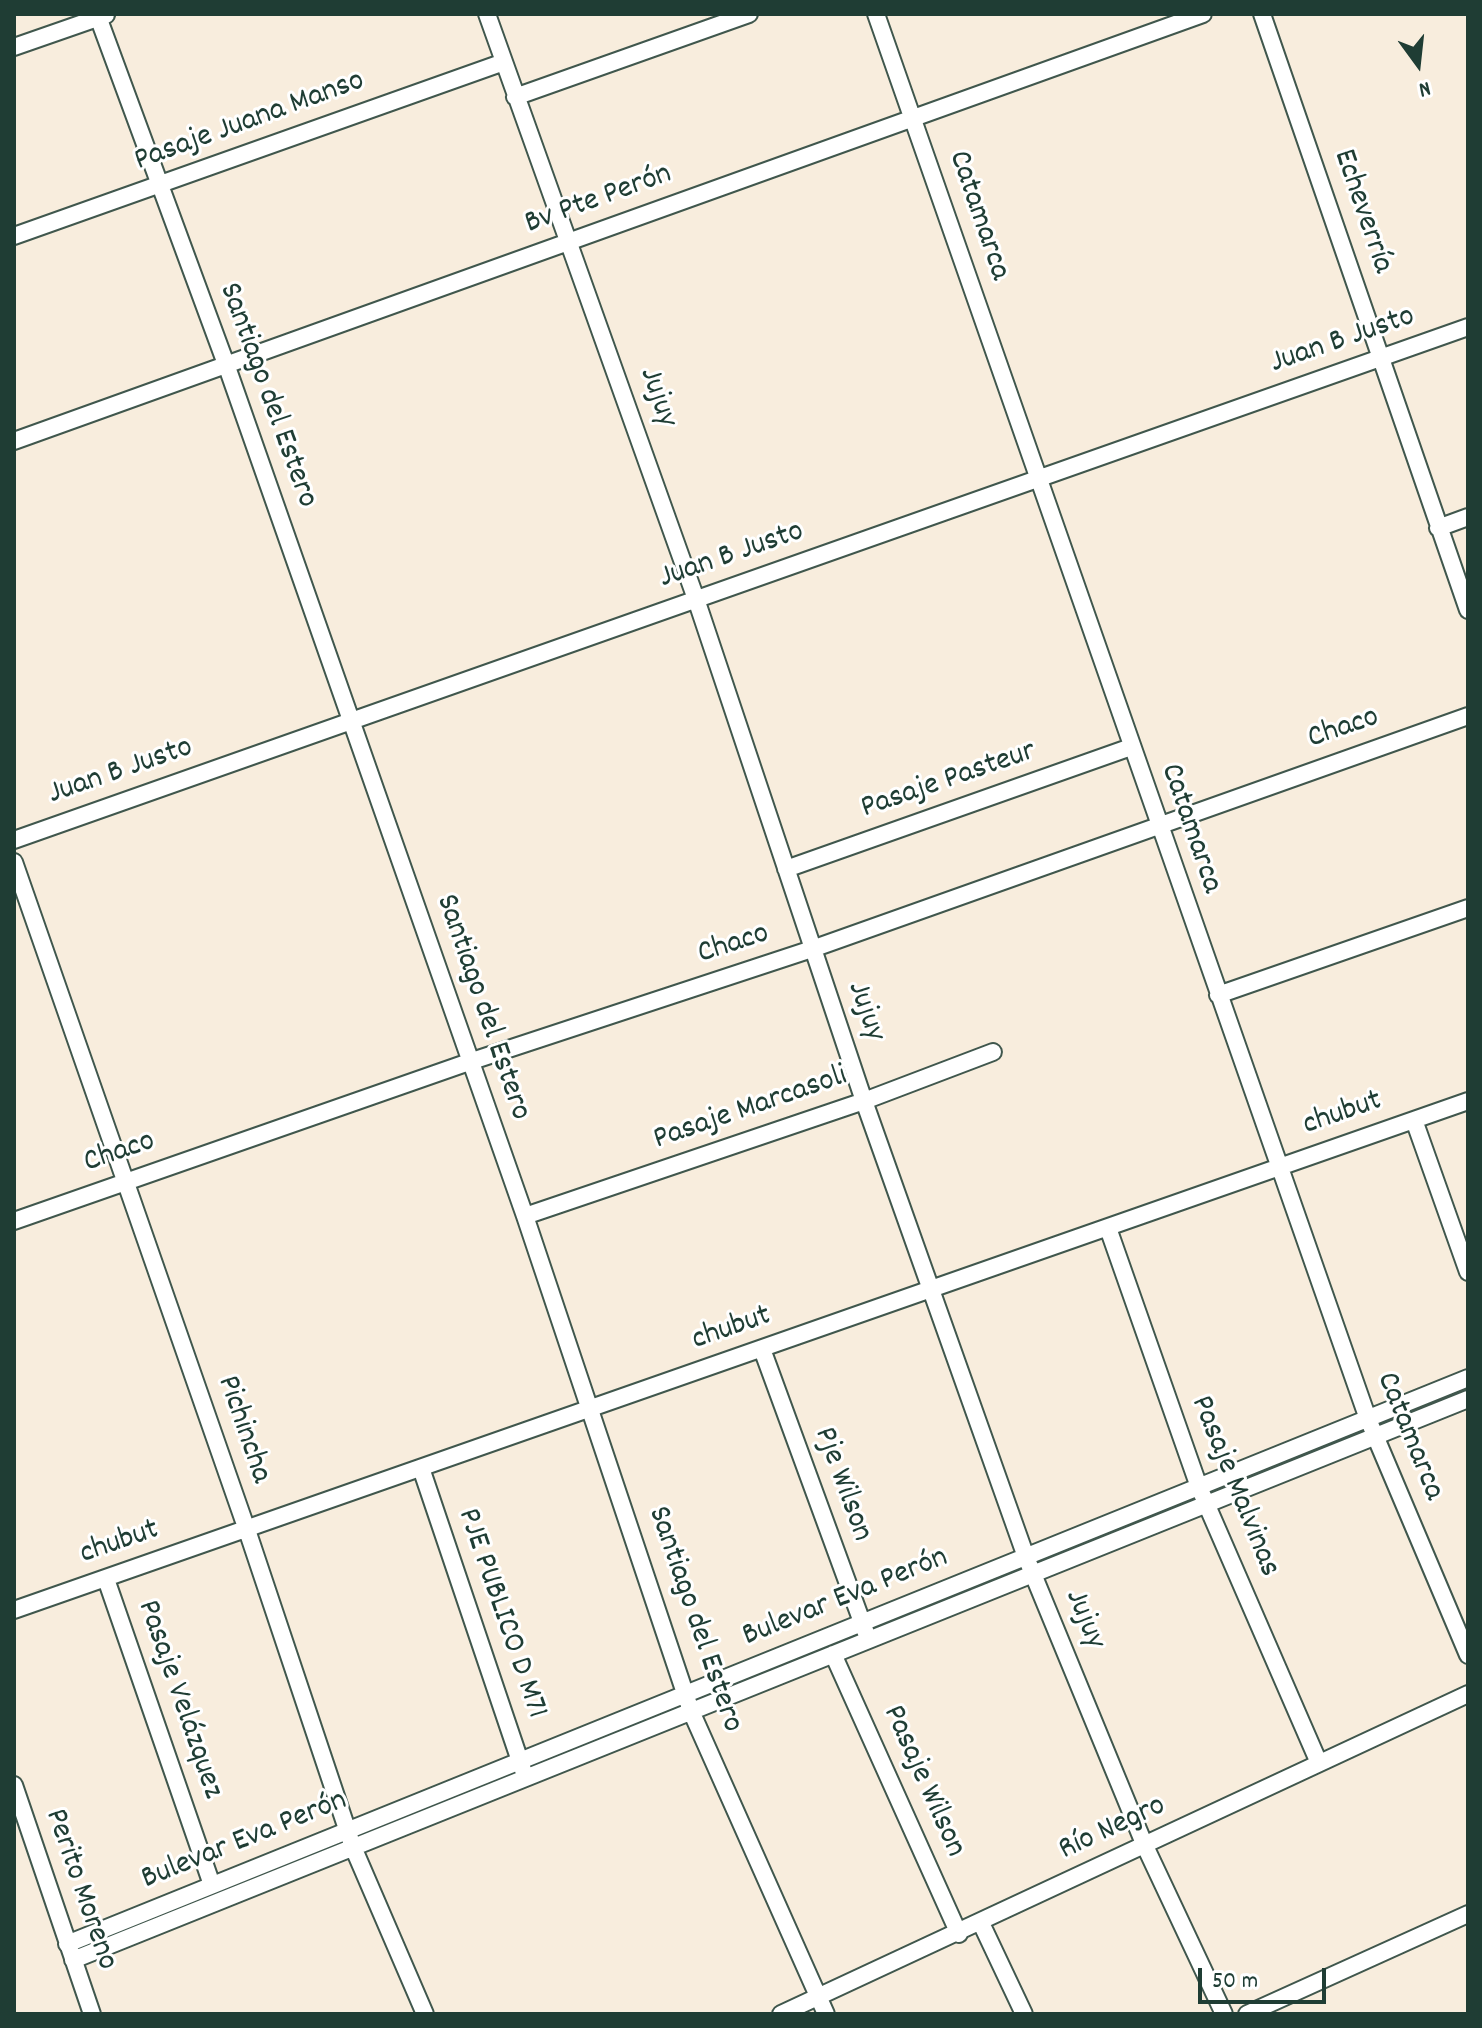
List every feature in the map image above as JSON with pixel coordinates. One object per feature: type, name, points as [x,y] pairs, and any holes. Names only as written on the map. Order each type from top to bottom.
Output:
[{"type":"street","name":"Jujuy","points":[[487,14],[515,97],[571,241],[696,599],[864,1101],[1026,1557],[1145,1846],[1224,2014]]},
{"type":"street","points":[[515,97],[749,14]]},
{"type":"street","name":"Catamarca","points":[[876,14],[1368,1419],[1468,1655]]},
{"type":"street","name":"Bv Pte Perón","points":[[14,441],[1203,14]]},
{"type":"street","name":"Echeverría","points":[[1262,14],[1468,610]]},
{"type":"street","points":[[14,47],[101,15]]},
{"type":"street","name":"Santiago del Estero","points":[[101,15],[525,1216],[691,1711],[826,2014]]},
{"type":"street","name":"Pasaje Juana Manso","points":[[14,236],[504,62]]},
{"type":"street","name":"Juan B Justo","points":[[14,840],[1468,327]]},
{"type":"street","points":[[1438,528],[1468,517]]},
{"type":"street","name":"Chaco","points":[[14,1221],[469,1062],[812,949],[1468,716]]},
{"type":"street","name":"Pasaje Pasteur","points":[[786,869],[1131,747]]},
{"type":"street","name":"Pichincha","points":[[14,862],[247,1530],[353,1847],[425,2014]]},
{"type":"street","points":[[1218,995],[1468,908]]},
{"type":"street","name":"Pasaje Marcasoli","points":[[525,1216],[864,1101],[993,1052]]},
{"type":"street","name":"chubut","points":[[14,1610],[1468,1101]]},
{"type":"street","points":[[1414,1120],[1468,1272]]},
{"type":"street","name":"Pasaje Malvinas","points":[[1108,1228],[1199,1487],[1319,1763]]},
{"type":"street","name":"Pje Wilson","points":[[762,1349],[868,1640]]},
{"type":"street","name":"Bulevar Eva Perón","points":[[67,1944],[1468,1378]]},
{"type":"street","name":"Bulevar Eva Perón","points":[[73,1960],[1468,1399]]},
{"type":"street","name":"PJE PUBLICO D M71","points":[[421,1468],[526,1778]]},
{"type":"street","name":"Pasaje Velázquez","points":[[106,1579],[212,1885]]},
{"type":"street","name":"Pasaje Wilson","points":[[833,1654],[959,1934]]},
{"type":"street","name":"Río Negro","points":[[781,2014],[959,1934],[1468,1694]]},
{"type":"street","name":"Perito Moreno","points":[[14,1785],[92,2014]]},
{"type":"street","points":[[1247,2014],[1468,1914]]},
{"type":"street","points":[[981,1923],[1024,2014]]}]
